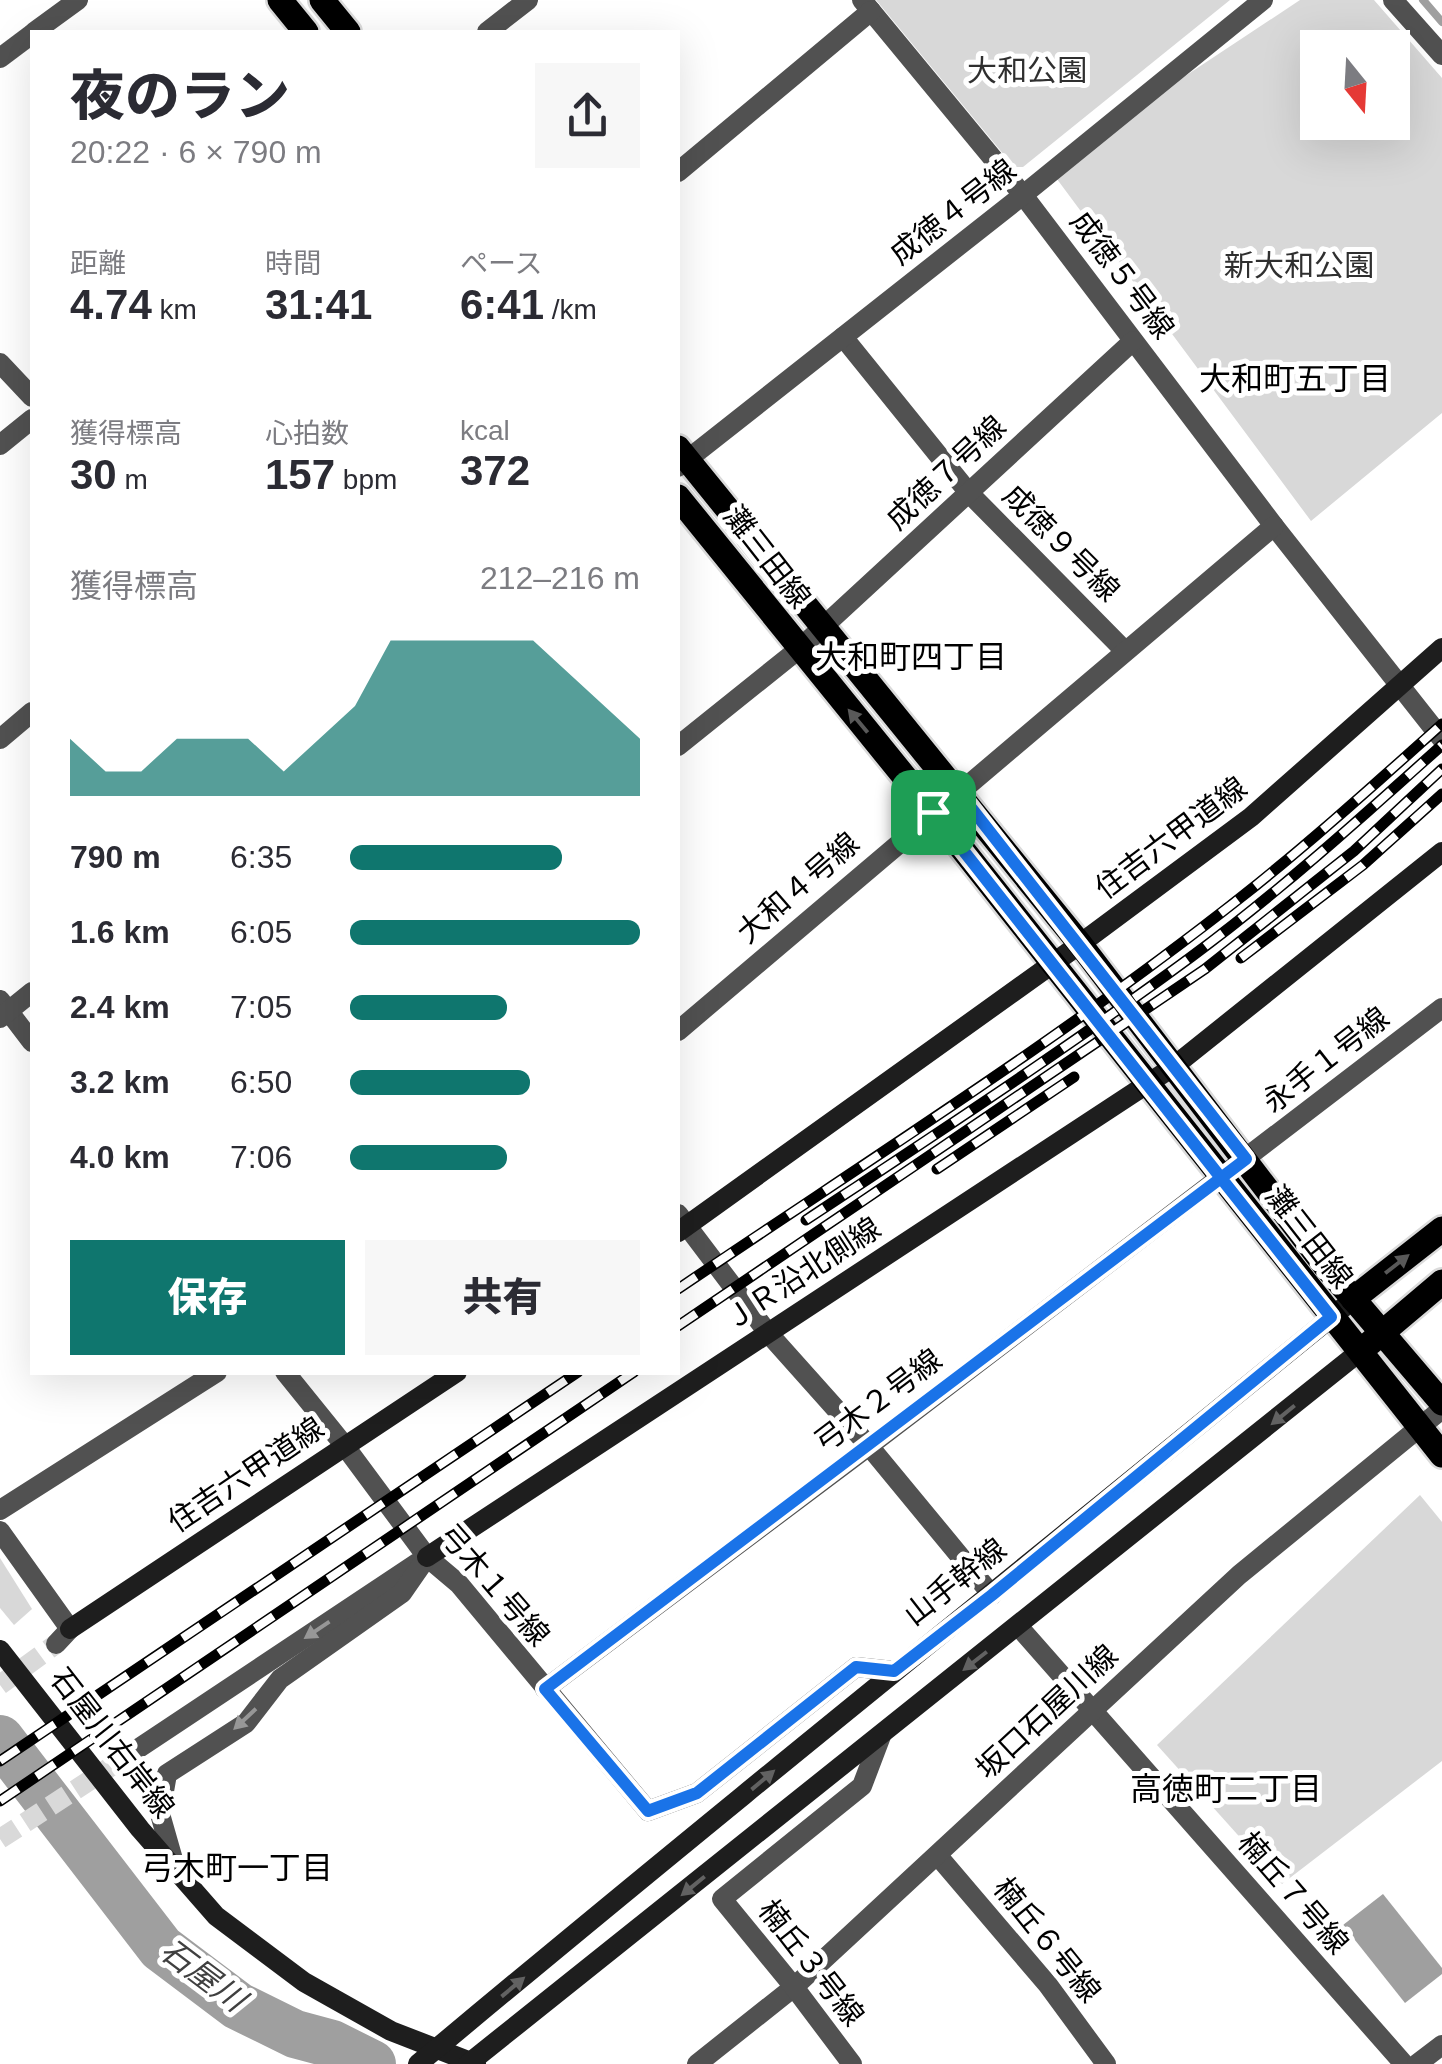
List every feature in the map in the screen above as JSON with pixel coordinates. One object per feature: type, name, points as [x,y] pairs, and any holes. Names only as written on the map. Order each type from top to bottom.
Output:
[{"type":"main road","points":[[280,0],[304,30]]},
{"type":"main road","points":[[322,0],[346,30]]},
{"type":"main road","name":"灘三田線","points":[[681,459],[958,791],[1353,1300],[1442,1406]]},
{"type":"main road","name":"灘三田線","points":[[680,500],[1442,1455]]},
{"type":"main road","name":"山手幹線","points":[[1353,1300],[1442,1229]]},
{"type":"main road","points":[[1358,1352],[1442,1282]]},
{"type":"street","points":[[40,30],[78,0]]},
{"type":"street","points":[[490,30],[528,0]]},
{"type":"street","name":"成徳４号線","points":[[681,459],[1023,195],[1262,0]]},
{"type":"street","points":[[1392,0],[1442,55]]},
{"type":"street","points":[[680,170],[866,6]]},
{"type":"street","name":"成徳５号線","points":[[866,6],[1023,195],[1274,526],[1442,739]]},
{"type":"street","points":[[0,58],[30,37]]},
{"type":"street","name":"成徳９号線","points":[[842,337],[969,493],[1125,651]]},
{"type":"street","name":"成徳７号線","points":[[680,744],[823,628],[1133,341]]},
{"type":"street","points":[[0,363],[30,396]]},
{"type":"street","points":[[0,446],[30,422]]},
{"type":"street","name":"大和４号線","points":[[680,1029],[1274,526]]},
{"type":"street","name":"住吉六甲道線","points":[[681,1224],[1051,965],[1251,817],[1442,648]]},
{"type":"street","points":[[0,739],[30,714]]},
{"type":"street","name":"ＪＲ沿北側線","points":[[128,1756],[1148,1084],[1442,852]]},
{"type":"street","points":[[30,993],[3,1009],[30,1040]]},
{"type":"street","name":"永手１号線","points":[[1246,1159],[1442,1008]]},
{"type":"street","name":"弓木２号線","points":[[545,1689],[1246,1159]]},
{"type":"street","points":[[681,1224],[992,1595]]},
{"type":"street","name":"山手幹線","points":[[418,2064],[894,1671],[1353,1300]]},
{"type":"street","points":[[472,2063],[1358,1352]]},
{"type":"street","points":[[0,1510],[212,1375]]},
{"type":"street","name":"弓木１号線","points":[[287,1375],[427,1557],[459,1584],[648,1811],[697,1793],[856,1667],[894,1671]]},
{"type":"street","name":"住吉六甲道線","points":[[0,1532],[63,1636],[452,1375]]},
{"type":"street","name":"坂口石屋川線","points":[[697,2064],[794,1987],[1238,1574],[1442,1406]]},
{"type":"street","points":[[176,1870],[160,1814],[167,1774],[246,1722],[280,1680],[402,1593],[427,1557]]},
{"type":"street","name":"楠丘７号線","points":[[1019,1626],[1404,2064]]},
{"type":"street","name":"石屋川右岸線","points":[[0,1650],[216,1916],[304,1982],[390,2031],[472,2063]]},
{"type":"street","name":"楠丘３号線","points":[[852,2064],[722,1898],[862,1786],[881,1736]]},
{"type":"street","name":"楠丘６号線","points":[[938,1856],[1048,1984],[1106,2064]]},
{"type":"street","points":[[1417,2064],[1442,2045]]},
{"type":"green space","name":"大和公園","points":[[876,0],[1230,0],[1023,167],[1014,167]]},
{"type":"green space","name":"新大和公園","points":[[1300,0],[1374,0],[1400,30],[1300,30],[1300,140],[1410,140],[1410,41],[1442,78],[1442,413],[1311,521],[1048,167]]},
{"type":"green space","points":[[1420,1495],[1442,1522],[1442,1761],[1282,1884],[1157,1745]]},
{"type":"green space","points":[[0,1558],[32,1609],[14,1625],[0,1608]]},
{"type":"shaded area","points":[[1383,1894],[1442,1968],[1442,1974],[1405,2003],[1343,1925]]},
{"type":"waterway","points":[[1423,0],[1442,22]]},
{"type":"waterway","name":"石屋川","points":[[0,1739],[161,1948],[238,2006],[295,2034],[332,2044],[372,2064]]},
{"type":"tunnel","points":[[0,1685],[56,1644]]},
{"type":"tunnel","points":[[0,1839],[127,1756]]},
{"type":"railway","points":[[680,1288],[963,1098],[1172,950],[1292,856],[1442,724]]},
{"type":"railway","points":[[806,1220],[1049,1058],[1191,957],[1288,881],[1442,745]]},
{"type":"railway","points":[[680,1325],[1205,969],[1354,851],[1442,769]]},
{"type":"railway","points":[[1241,958],[1363,865],[1442,794]]},
{"type":"railway","points":[[937,1169],[1074,1077]]},
{"type":"railway","points":[[0,1761],[574,1375]]},
{"type":"railway","points":[[0,1801],[630,1375]]},
{"type":"district","name":"大和町五丁目","points":[[1295,379]]},
{"type":"district","name":"大和町四丁目","points":[[911,657]]},
{"type":"district","name":"高徳町二丁目","points":[[1226,1789]]},
{"type":"district","name":"弓木町一丁目","points":[[237,1868]]},
{"type":"route","points":[[933,812],[958,791],[1080,944],[1246,1159],[1221,1178],[1331,1317],[894,1671],[856,1667],[697,1793],[648,1811],[545,1689],[1221,1178],[933,812]]}]
